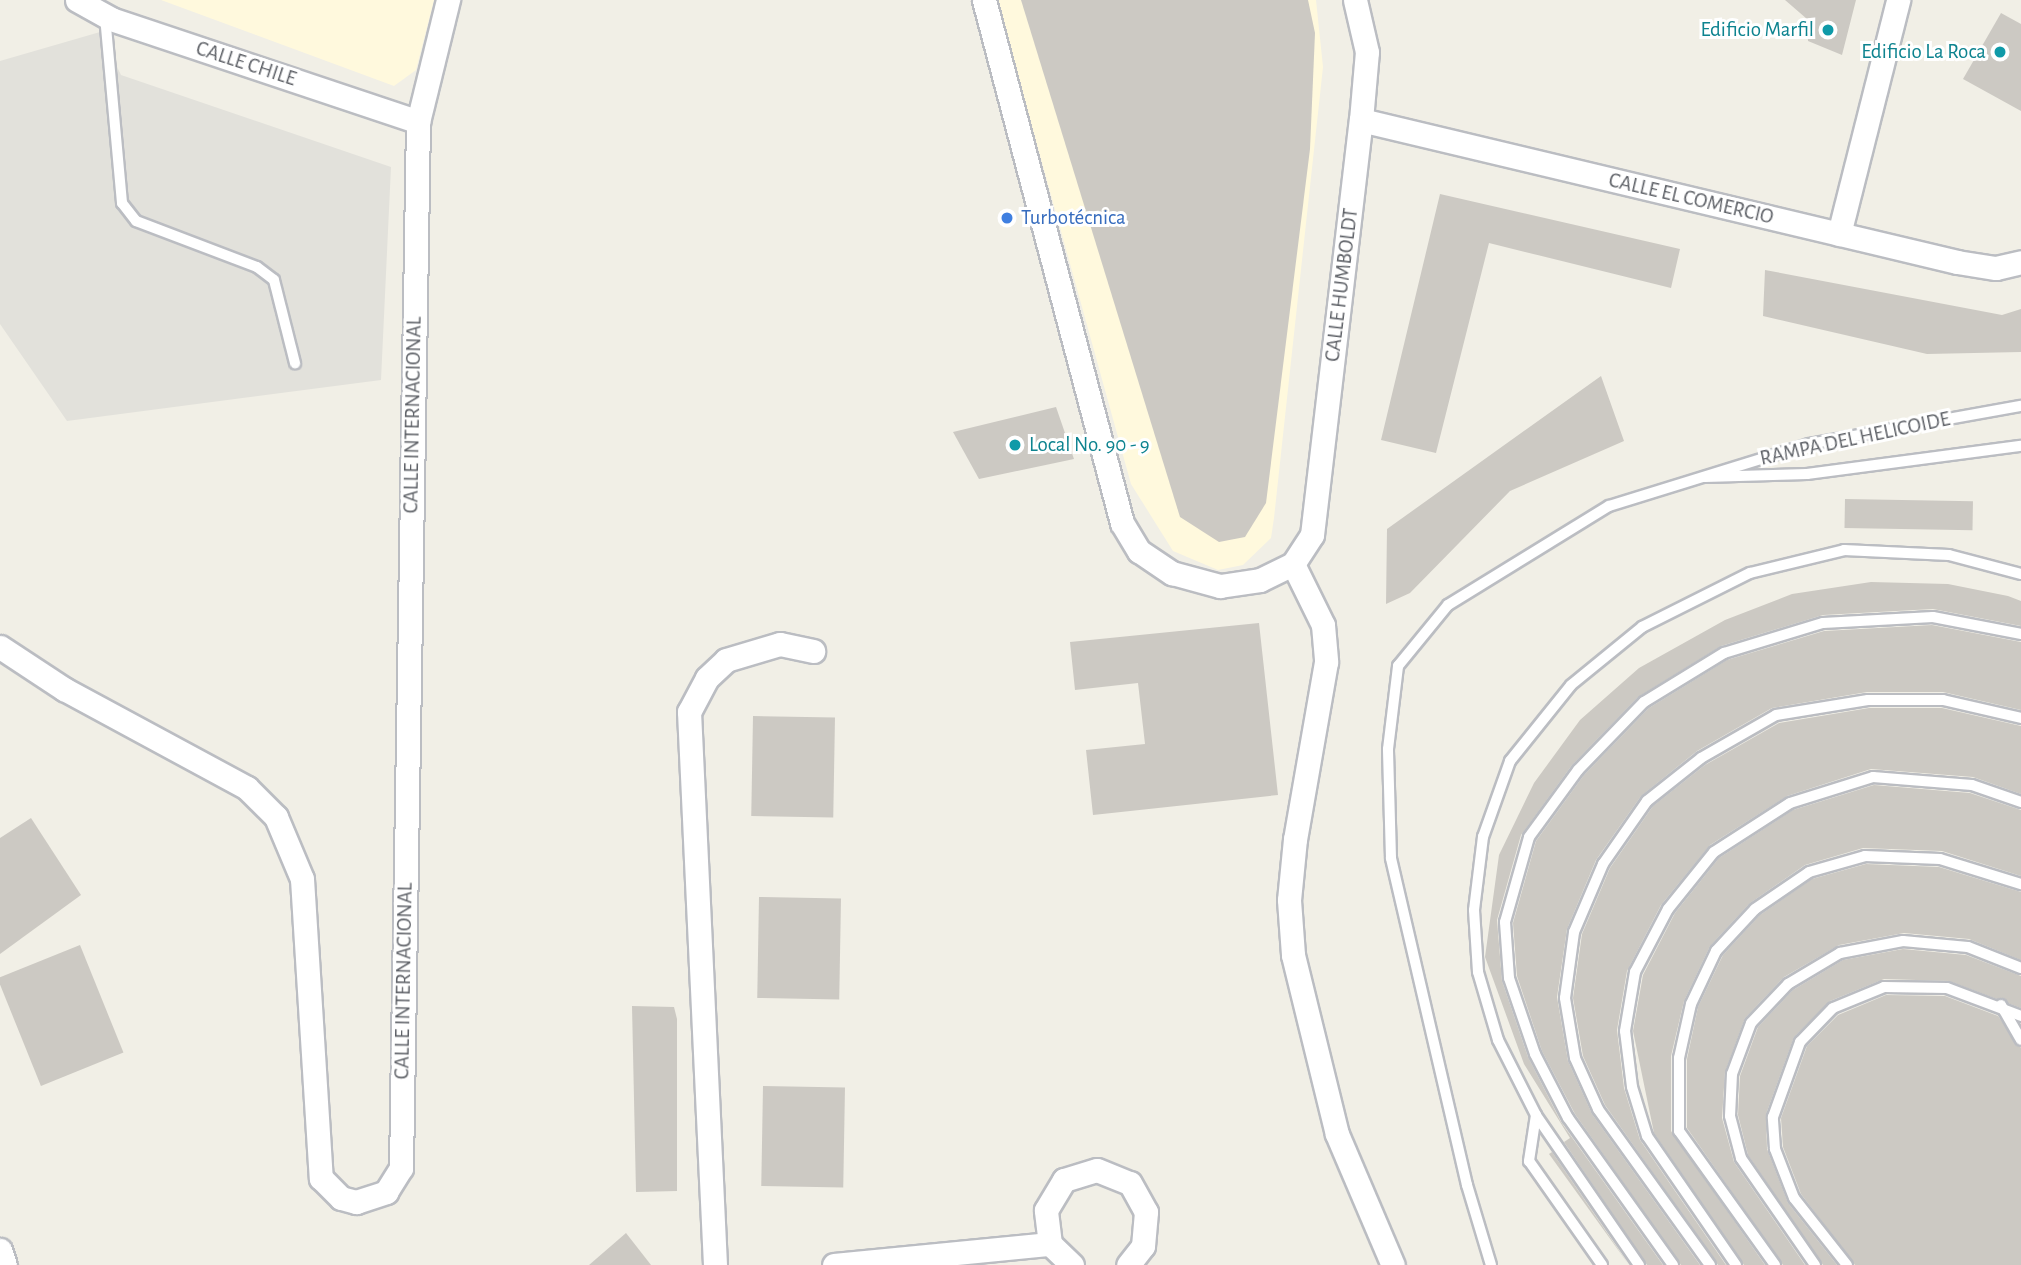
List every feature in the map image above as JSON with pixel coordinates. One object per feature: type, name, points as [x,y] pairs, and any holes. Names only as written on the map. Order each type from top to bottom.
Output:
[{"type":"street","name":"CALLE CHILE","points":[[77,0],[105,16],[418,122]]},
{"type":"street","name":"CALLE INTERNACIONAL","points":[[0,647],[64,689],[247,788],[276,817],[302,879],[321,1178],[341,1198],[356,1202],[386,1192],[401,1168],[418,122],[448,0]]},
{"type":"street","points":[[984,0],[1122,523],[1139,551],[1172,573],[1220,586],[1260,580],[1293,564],[1323,625],[1326,662],[1295,839],[1289,900],[1293,955],[1337,1134],[1393,1265]]},
{"type":"street","name":"CALLE HUMBOLDT","points":[[1293,564],[1312,535],[1361,120],[1367,52],[1355,0]]},
{"type":"street","points":[[1839,234],[1898,0]]},
{"type":"street","name":"CALLE EL COMERCIO","points":[[1361,120],[1839,234],[1996,268],[2021,262]]},
{"type":"street","points":[[715,1265],[689,712],[707,678],[726,660],[780,644],[813,651]]},
{"type":"street","points":[[1072,1265],[1050,1244],[1045,1227],[1052,1194],[1080,1172],[1115,1173],[1130,1183],[1146,1212],[1143,1246],[1129,1265]]},
{"type":"street","points":[[834,1265],[1050,1244]]},
{"type":"street","points":[[0,1251],[5,1265]]},
{"type":"lane","points":[[105,16],[122,203],[136,221],[257,267],[274,280],[295,363]]},
{"type":"lane","name":"RAMPA DEL HELICOIDE","points":[[1689,477],[1809,444],[2021,406]]},
{"type":"lane","name":"RAMPA DEL HELICOIDE","points":[[1689,477],[1807,474],[2021,446]]},
{"type":"lane","points":[[1491,1265],[1467,1185],[1391,858],[1388,749],[1398,666],[1448,605],[1533,549],[1608,506],[1689,477]]},
{"type":"lane","points":[[1639,1265],[1536,1115],[1498,1041],[1478,972],[1474,910],[1483,837],[1510,761],[1571,685],[1642,627],[1750,573],[1844,550],[1949,555],[2021,574]]},
{"type":"lane","points":[[1673,1265],[1568,1118],[1535,1054],[1508,978],[1506,922],[1529,837],[1578,770],[1644,702],[1724,653],[1823,623],[1933,617],[2021,634]]},
{"type":"lane","points":[[1710,1265],[1598,1109],[1575,1058],[1565,998],[1574,932],[1602,864],[1647,801],[1701,758],[1776,715],[1868,700],[1942,700],[2021,718]]},
{"type":"lane","points":[[1736,1265],[1647,1136],[1632,1087],[1625,1031],[1635,972],[1668,909],[1714,852],[1790,803],[1873,777],[1972,785],[2021,802]]},
{"type":"lane","points":[[1775,1265],[1679,1131],[1679,1058],[1691,1004],[1716,951],[1755,909],[1809,872],[1865,856],[1940,859],[2021,884]]},
{"type":"lane","points":[[1815,1265],[1766,1202],[1738,1148],[1730,1116],[1732,1074],[1751,1023],[1788,984],[1840,953],[1903,941],[1968,947],[2021,968]]},
{"type":"lane","points":[[1847,1265],[1794,1198],[1775,1149],[1773,1117],[1800,1042],[1833,1008],[1884,987],[1947,988],[2001,1005],[2021,1016]]},
{"type":"lane","points":[[2001,1005],[2021,1040]]},
{"type":"lane","points":[[1536,1115],[1529,1161],[1602,1265]]},
{"type":"shaded area","points":[[161,0],[434,0],[416,70],[394,86]]},
{"type":"shaded area","points":[[997,0],[1316,0],[1323,67],[1274,518],[1271,538],[1243,565],[1218,570],[1173,551],[1131,484]]},
{"type":"shaded area","points":[[100,32],[121,75],[391,167],[381,380],[67,421],[0,324],[0,61]]},
{"type":"building","points":[[1021,0],[1308,0],[1315,33],[1310,149],[1266,503],[1245,537],[1219,542],[1180,517]]},
{"type":"building","name":"Edificio Marfil","points":[[1785,0],[1856,0],[1842,55],[1808,41],[1807,19]]},
{"type":"building","name":"Edificio La Roca","points":[[2001,13],[2021,24],[2021,111],[1963,79]]},
{"type":"building","points":[[1440,194],[1680,249],[1671,288],[1489,243],[1436,453],[1381,440]]},
{"type":"building","points":[[1765,270],[2002,315],[2021,309],[2021,352],[1927,354],[1763,316]]},
{"type":"building","points":[[1601,376],[1624,441],[1510,491],[1410,593],[1386,604],[1387,529]]},
{"type":"building","name":"Local No. 90 - 9","points":[[1056,407],[1074,459],[979,479],[953,432]]},
{"type":"building","points":[[1845,499],[1973,501],[1972,530],[1844,528]]},
{"type":"building","points":[[1871,582],[1948,584],[2008,596],[2021,601],[2021,626],[1933,609],[1823,615],[1721,646],[1638,697],[1572,765],[1521,835],[1497,920],[1502,981],[1528,1057],[1561,1122],[1663,1265],[1647,1265],[1564,1142],[1570,1138],[1524,1064],[1485,957],[1499,855],[1534,783],[1580,720],[1639,668],[1725,620],[1792,594]]},
{"type":"building","points":[[1259,623],[1278,795],[1093,815],[1086,750],[1145,744],[1138,683],[1075,690],[1070,642]]},
{"type":"building","points":[[1932,625],[2021,642],[2021,710],[1943,692],[1867,692],[1772,708],[1697,751],[1641,796],[1596,860],[1567,929],[1557,997],[1568,1061],[1592,1114],[1700,1265],[1681,1265],[1575,1114],[1542,1051],[1517,976],[1513,923],[1536,841],[1584,775],[1649,708],[1727,660],[1824,631]]},
{"type":"building","points":[[1869,708],[1942,708],[2021,726],[2021,794],[1973,777],[1871,769],[1787,796],[1710,845],[1661,905],[1627,971],[1617,1030],[1624,1088],[1640,1140],[1726,1265],[1718,1265],[1605,1105],[1583,1056],[1573,998],[1582,934],[1610,868],[1653,806],[1705,765],[1779,723]]},
{"type":"building","points":[[753,716],[835,717],[833,817],[751,816]]},
{"type":"building","points":[[1874,785],[1970,793],[2021,810],[2021,876],[1942,851],[1863,848],[1805,865],[1750,903],[1710,946],[1684,1001],[1671,1056],[1671,1131],[1765,1265],[1744,1265],[1654,1133],[1633,1031],[1643,975],[1675,913],[1719,858],[1793,810]]},
{"type":"building","points":[[31,818],[81,895],[0,954],[0,838]]},
{"type":"building","points":[[1866,864],[1939,867],[2021,892],[2021,960],[1969,939],[1904,933],[1839,945],[1784,977],[1745,1018],[1725,1072],[1722,1118],[1734,1162],[1805,1265],[1783,1265],[1687,1128],[1687,1059],[1698,1007],[1723,955],[1760,915],[1812,879]]},
{"type":"building","points":[[759,897],[841,898],[839,999],[757,998]]},
{"type":"building","points":[[80,945],[123,1053],[41,1086],[0,985],[0,977]]},
{"type":"building","points":[[1903,949],[1966,955],[2021,976],[2021,1008],[1949,981],[1884,979],[1830,1001],[1794,1037],[1766,1114],[1767,1149],[1788,1203],[1837,1265],[1823,1265],[1748,1155],[1738,1115],[1740,1076],[1758,1027],[1793,990],[1843,960]]},
{"type":"building","points":[[1886,995],[1945,996],[1998,1016],[2021,1048],[2021,1265],[1855,1265],[1801,1194],[1783,1147],[1781,1118],[1807,1046],[1838,1015]]},
{"type":"building","points":[[632,1006],[674,1007],[677,1019],[677,1191],[636,1192]]},
{"type":"building","points":[[763,1086],[845,1087],[843,1187],[761,1186]]},
{"type":"building","points":[[1552,1152],[1629,1265],[1549,1154]]},
{"type":"building","points":[[626,1233],[651,1265],[589,1265]]},
{"type":"place","name":"Edificio Marfil","points":[[1828,30]]},
{"type":"place","name":"Edificio La Roca","points":[[2000,52]]},
{"type":"place","name":"Turbotécnica","points":[[1007,218]]},
{"type":"place","name":"Local No. 90 - 9","points":[[1015,445]]}]
